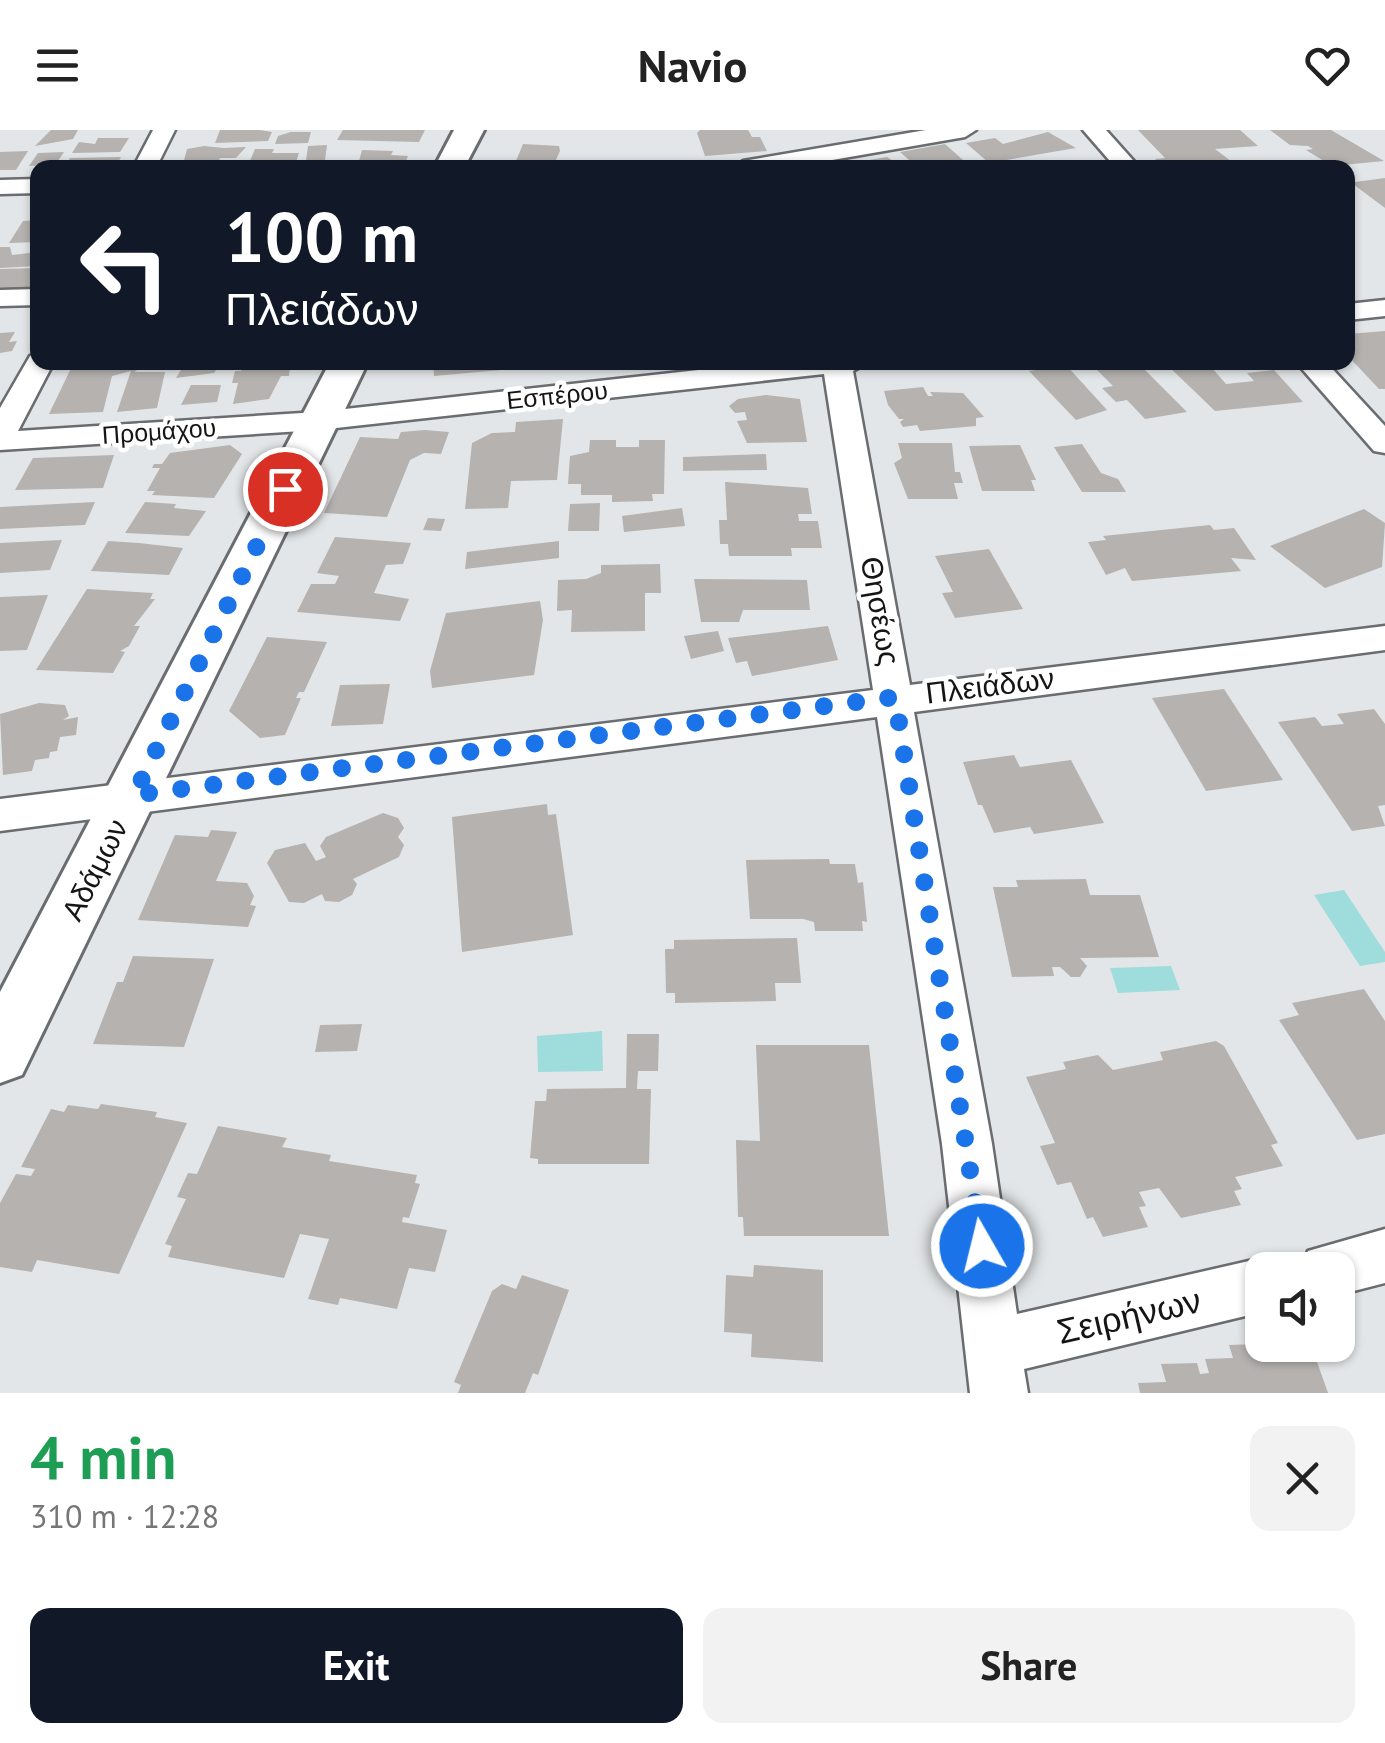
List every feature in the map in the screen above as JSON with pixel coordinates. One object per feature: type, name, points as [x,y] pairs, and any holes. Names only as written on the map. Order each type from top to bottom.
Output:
[{"type":"street","points":[[148,160],[164,130]]},
{"type":"street","points":[[454,160],[469,130]]},
{"type":"street","points":[[793,130],[803,160]]},
{"type":"street","points":[[819,160],[965,130]]},
{"type":"street","points":[[1094,130],[1122,160]]},
{"type":"street","points":[[0,187],[30,186]]},
{"type":"street","points":[[0,298],[30,297]]},
{"type":"street","points":[[1355,311],[1385,308]]},
{"type":"street","points":[[0,438],[36,370]]},
{"type":"street","name":"Αδάμων","points":[[0,1055],[345,370]]},
{"type":"street","name":"Εσπέρου","points":[[318,421],[780,370]]},
{"type":"street","name":"Θησέως","points":[[844,370],[998,1370]]},
{"type":"street","points":[[1317,370],[1385,444]]},
{"type":"street","name":"Προμάχου","points":[[0,438],[318,421]]},
{"type":"street","name":"Πλειάδων","points":[[0,815],[895,697],[1385,638]]},
{"type":"street","points":[[1355,1263],[1385,1256]]},
{"type":"street","name":"Σειρήνων","points":[[998,1370],[1245,1290]]},
{"type":"water","points":[[1344,890],[1385,952],[1385,962],[1360,966],[1314,895]]},
{"type":"water","points":[[1171,966],[1180,990],[1118,993],[1110,968]]},
{"type":"water","points":[[602,1031],[603,1071],[538,1072],[537,1036]]},
{"type":"building","points":[[51,130],[78,130],[73,139],[35,146]]},
{"type":"building","points":[[220,130],[272,132],[268,141],[215,143]]},
{"type":"building","points":[[343,130],[425,130],[419,142],[337,140]]},
{"type":"building","points":[[748,130],[752,137],[760,137],[767,151],[705,156],[697,133]]},
{"type":"building","points":[[1138,130],[1240,130],[1258,146],[1215,149],[1229,160],[1155,159],[1165,158]]},
{"type":"building","points":[[1270,130],[1331,130],[1384,161],[1355,164],[1355,160],[1322,160],[1306,150],[1313,149],[1308,146],[1290,145]]},
{"type":"building","points":[[311,132],[308,143],[275,144],[278,136]]},
{"type":"building","points":[[1048,132],[1076,148],[986,160],[966,143],[995,138],[1003,144]]},
{"type":"building","points":[[98,138],[129,138],[120,152],[72,153],[79,142],[95,144]]},
{"type":"building","points":[[523,144],[559,146],[556,160],[516,160]]},
{"type":"building","points":[[945,144],[963,160],[909,160],[900,152]]},
{"type":"building","points":[[327,145],[325,160],[306,160],[308,146]]},
{"type":"building","points":[[246,147],[236,158],[219,160],[184,160],[187,149]]},
{"type":"building","points":[[255,149],[299,153],[297,160],[250,160]]},
{"type":"building","points":[[362,150],[393,151],[391,155],[408,156],[406,160],[359,160]]},
{"type":"building","points":[[28,151],[16,170],[0,170],[0,152]]},
{"type":"building","points":[[64,152],[59,160],[33,160],[38,153]]},
{"type":"building","points":[[121,157],[119,160],[70,158]]},
{"type":"building","points":[[1385,178],[1385,208],[1355,186],[1355,182]]},
{"type":"building","points":[[23,221],[30,221],[30,242],[9,243]]},
{"type":"building","points":[[0,247],[10,247],[12,255],[30,253],[30,266],[0,268]]},
{"type":"building","points":[[30,268],[30,289],[0,289],[0,269]]},
{"type":"building","points":[[1385,331],[1385,389],[1379,389],[1355,363],[1355,333]]},
{"type":"building","points":[[15,332],[9,342],[17,341],[12,351],[0,353],[0,333]]},
{"type":"building","points":[[70,370],[137,370],[134,372],[165,372],[157,408],[117,412],[131,371],[112,376],[103,412],[49,414]]},
{"type":"building","points":[[181,370],[216,370],[214,373],[176,378]]},
{"type":"building","points":[[290,370],[289,376],[281,376],[269,399],[233,404],[238,383],[232,383],[235,371]]},
{"type":"building","points":[[434,370],[503,370],[434,376]]},
{"type":"building","points":[[1071,370],[1107,410],[1076,420],[1029,371]]},
{"type":"building","points":[[1097,370],[1145,370],[1187,412],[1145,419],[1127,400],[1116,402],[1102,388],[1113,386]]},
{"type":"building","points":[[1172,370],[1214,370],[1226,384],[1254,381],[1247,373],[1274,370],[1303,402],[1215,411]]},
{"type":"building","points":[[191,385],[221,385],[217,402],[181,405]]},
{"type":"building","points":[[923,387],[928,396],[933,396],[930,392],[963,393],[984,417],[976,418],[976,426],[920,431],[917,425],[903,427],[900,422],[904,419],[899,419],[888,405],[884,391]]},
{"type":"building","points":[[766,395],[800,399],[807,442],[747,443],[737,421],[747,420],[745,412],[735,413],[729,406],[738,399]]},
{"type":"building","points":[[563,419],[557,480],[511,481],[508,508],[465,509],[472,443],[492,433],[515,432],[516,422]]},
{"type":"building","points":[[401,432],[449,432],[441,454],[424,453],[410,460],[387,517],[324,513],[360,437],[398,439]]},
{"type":"building","points":[[590,440],[616,440],[616,447],[639,447],[639,440],[665,440],[664,494],[652,494],[653,501],[612,502],[612,495],[581,495],[581,484],[568,484],[570,456],[589,452]]},
{"type":"building","points":[[898,443],[952,443],[955,472],[960,472],[963,483],[954,483],[958,499],[908,499],[894,463],[902,458]]},
{"type":"building","points":[[1082,444],[1101,473],[1118,479],[1126,492],[1082,492],[1054,447]]},
{"type":"building","points":[[230,445],[242,454],[214,498],[152,495],[155,491],[147,491],[160,468],[152,468],[154,464],[162,464],[170,453]]},
{"type":"building","points":[[1020,445],[1036,480],[1031,480],[1035,491],[982,491],[969,446]]},
{"type":"building","points":[[766,454],[767,470],[683,471],[683,457]]},
{"type":"building","points":[[114,455],[103,488],[15,490],[33,458]]},
{"type":"building","points":[[725,482],[808,488],[812,514],[798,514],[799,521],[818,521],[822,548],[791,548],[792,556],[729,556],[728,544],[720,544],[719,520],[727,520]]},
{"type":"building","points":[[95,502],[85,525],[0,529],[0,507]]},
{"type":"building","points":[[145,502],[206,511],[189,536],[125,533]]},
{"type":"building","points":[[600,503],[599,531],[568,531],[570,504]]},
{"type":"building","points":[[682,508],[685,526],[624,532],[622,516]]},
{"type":"building","points":[[1364,509],[1385,523],[1382,567],[1325,588],[1270,546]]},
{"type":"building","points":[[428,518],[445,519],[441,531],[423,530]]},
{"type":"building","points":[[1210,525],[1214,530],[1234,528],[1256,560],[1231,558],[1241,571],[1132,581],[1125,568],[1106,575],[1088,542],[1106,540],[1103,536]]},
{"type":"building","points":[[335,537],[411,543],[403,564],[386,565],[374,593],[409,599],[400,621],[297,612],[311,584],[335,584],[339,576],[317,573]]},
{"type":"building","points":[[62,540],[50,570],[0,573],[0,543]]},
{"type":"building","points":[[108,541],[183,548],[169,575],[91,571]]},
{"type":"building","points":[[559,541],[559,558],[465,569],[467,552]]},
{"type":"building","points":[[989,549],[1023,609],[955,618],[942,593],[953,592],[935,556]]},
{"type":"building","points":[[660,564],[661,593],[645,593],[645,631],[571,632],[572,610],[557,611],[558,580],[586,579],[601,573],[601,565]]},
{"type":"building","points":[[694,579],[807,580],[810,610],[743,610],[739,622],[701,622]]},
{"type":"building","points":[[87,589],[153,593],[150,599],[155,599],[134,626],[140,626],[129,646],[120,651],[125,652],[113,673],[36,670]]},
{"type":"building","points":[[48,595],[27,650],[0,651],[0,597]]},
{"type":"building","points":[[540,601],[543,620],[534,675],[432,688],[430,671],[446,613]]},
{"type":"building","points":[[828,626],[838,660],[752,676],[747,661],[736,663],[728,638]]},
{"type":"building","points":[[718,631],[724,651],[691,659],[684,636]]},
{"type":"building","points":[[267,637],[327,642],[304,692],[296,698],[301,698],[285,735],[260,738],[229,711]]},
{"type":"building","points":[[390,684],[383,724],[331,726],[340,685]]},
{"type":"building","points":[[1224,689],[1283,780],[1206,791],[1152,698]]},
{"type":"building","points":[[39,703],[65,705],[69,716],[63,720],[78,717],[76,735],[60,737],[57,751],[50,752],[49,758],[35,760],[32,771],[3,775],[0,714]]},
{"type":"building","points":[[1374,709],[1385,724],[1385,805],[1378,806],[1385,826],[1352,831],[1278,722],[1315,717],[1322,726],[1344,724],[1337,714]]},
{"type":"building","points":[[1014,755],[1020,767],[1071,760],[1104,823],[1034,834],[1030,827],[994,833],[982,805],[978,805],[963,762]]},
{"type":"building","points":[[547,804],[548,815],[556,814],[573,935],[462,952],[452,817]]},
{"type":"building","points":[[383,813],[398,818],[404,828],[398,837],[404,845],[399,857],[353,879],[357,884],[352,895],[339,902],[325,901],[322,894],[304,903],[289,902],[267,863],[275,850],[305,843],[316,861],[326,857],[320,846],[326,837]]},
{"type":"building","points":[[211,830],[237,832],[216,881],[247,883],[254,896],[250,905],[256,906],[248,927],[138,920],[175,835],[208,837]]},
{"type":"building","points":[[829,859],[830,864],[855,864],[858,883],[863,882],[867,922],[862,921],[863,931],[815,931],[814,922],[803,919],[750,919],[746,860]]},
{"type":"building","points":[[1086,879],[1090,895],[1140,895],[1159,957],[1080,958],[1087,966],[1080,977],[1071,977],[1060,967],[1052,967],[1054,976],[1012,977],[993,887],[1018,887],[1016,880]]},
{"type":"building","points":[[797,938],[801,983],[775,983],[776,1001],[675,1003],[675,993],[666,993],[665,949],[674,949],[674,940]]},
{"type":"building","points":[[133,956],[214,959],[184,1047],[93,1044],[117,982],[123,982]]},
{"type":"building","points":[[1364,989],[1385,1021],[1385,1134],[1357,1140],[1279,1020],[1299,1015],[1292,1003]]},
{"type":"building","points":[[362,1024],[357,1051],[315,1052],[320,1025]]},
{"type":"building","points":[[627,1034],[659,1034],[658,1071],[638,1071],[637,1089],[651,1089],[649,1164],[538,1164],[538,1159],[530,1158],[535,1101],[546,1101],[547,1089],[626,1088]]},
{"type":"building","points":[[1216,1041],[1224,1046],[1278,1143],[1271,1145],[1283,1166],[1235,1177],[1242,1189],[1234,1191],[1241,1205],[1181,1218],[1159,1188],[1139,1192],[1146,1206],[1139,1207],[1148,1227],[1103,1237],[1093,1217],[1087,1219],[1071,1182],[1057,1185],[1040,1146],[1055,1143],[1026,1077],[1066,1069],[1063,1062],[1098,1055],[1113,1070],[1163,1060],[1160,1052]]},
{"type":"building","points":[[756,1045],[869,1045],[889,1236],[744,1236],[743,1217],[738,1217],[736,1140],[760,1141]]},
{"type":"building","points":[[101,1104],[157,1112],[155,1117],[187,1123],[119,1274],[37,1260],[32,1272],[0,1267],[0,1203],[16,1174],[31,1176],[35,1169],[21,1167],[51,1109],[64,1112],[68,1105],[98,1109]]},
{"type":"building","points":[[218,1126],[287,1138],[282,1147],[331,1155],[329,1161],[417,1175],[415,1183],[420,1184],[409,1218],[403,1217],[402,1222],[447,1230],[435,1272],[409,1268],[397,1309],[340,1298],[338,1305],[308,1299],[329,1239],[300,1234],[284,1278],[168,1257],[172,1246],[165,1244],[186,1199],[177,1197],[188,1173],[197,1174]]},
{"type":"building","points":[[754,1265],[823,1270],[823,1362],[751,1357],[752,1334],[724,1332],[726,1275],[753,1277]]},
{"type":"building","points":[[522,1275],[569,1290],[538,1375],[533,1373],[525,1393],[458,1393],[461,1385],[454,1382],[492,1291],[502,1284],[516,1289]]},
{"type":"building","points":[[1245,1344],[1245,1362],[1317,1362],[1328,1393],[1140,1393],[1138,1383],[1166,1382],[1161,1364],[1197,1363],[1200,1374],[1209,1373],[1205,1359],[1233,1358],[1229,1345]]},
{"type":"route","points":[[285,489],[134,795],[895,697],[982,1246]]}]
